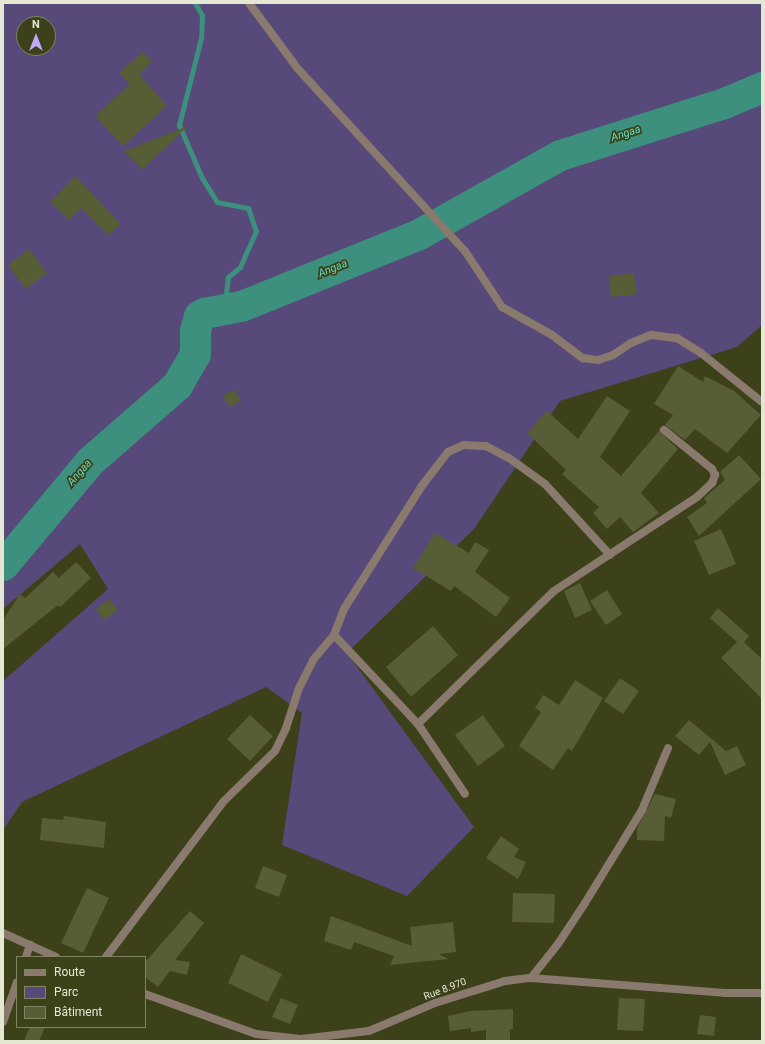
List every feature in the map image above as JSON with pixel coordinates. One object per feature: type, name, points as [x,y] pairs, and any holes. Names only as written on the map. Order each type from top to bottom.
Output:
[{"type":"street","points":[[249,3],[298,69],[466,251],[502,307],[552,335],[584,358],[598,360],[613,356],[631,343],[651,335],[677,338],[701,354],[762,402]]},
{"type":"street","points":[[418,724],[554,592],[697,497],[712,483],[715,476],[712,469],[664,430]]},
{"type":"street","points":[[107,956],[224,801],[275,750],[286,728],[298,690],[313,660],[334,635],[344,609],[421,487],[448,452],[464,445],[486,446],[509,458],[545,484],[610,555]]},
{"type":"street","points":[[334,635],[418,724],[466,794]]},
{"type":"street","points":[[531,978],[558,944],[586,903],[642,810],[668,748]]},
{"type":"street","points":[[3,933],[54,956]]},
{"type":"street","points":[[26,956],[30,946]]},
{"type":"street","name":"Rue 8.970","points":[[146,994],[256,1034],[294,1040],[332,1037],[369,1031],[487,984],[531,978],[709,992],[762,993]]},
{"type":"street","points":[[3,1022],[16,985]]},
{"type":"green space","points":[[3,3],[762,3],[762,325],[737,347],[560,401],[474,529],[347,653],[474,827],[407,896],[282,845],[302,713],[266,687],[22,802],[3,830],[3,681],[108,589],[80,544],[3,609]]},
{"type":"building","points":[[143,52],[152,62],[139,74],[167,106],[123,146],[95,116],[130,84],[119,73]]},
{"type":"building","points":[[188,126],[142,170],[124,151]]},
{"type":"building","points":[[75,176],[121,224],[108,235],[81,208],[69,220],[50,202]]},
{"type":"building","points":[[29,249],[47,273],[26,289],[8,265]]},
{"type":"building","points":[[634,273],[637,294],[611,297],[609,276]]},
{"type":"building","points":[[678,366],[703,382],[705,376],[734,391],[761,415],[727,453],[695,429],[685,440],[665,425],[673,415],[654,404]]},
{"type":"building","points":[[235,390],[241,401],[229,407],[223,395]]},
{"type":"building","points":[[607,396],[630,411],[600,457],[621,476],[659,431],[678,449],[641,493],[659,513],[633,532],[620,517],[607,529],[593,513],[599,507],[562,474],[566,470],[527,433],[547,411],[578,439]]},
{"type":"building","points":[[739,455],[761,479],[699,536],[687,517],[707,503],[704,498],[725,480],[720,472]]},
{"type":"building","points":[[721,529],[736,564],[709,575],[694,541]]},
{"type":"building","points":[[435,533],[469,553],[475,542],[489,550],[475,572],[510,598],[496,617],[454,586],[451,591],[413,568]]},
{"type":"building","points":[[76,562],[91,578],[60,607],[58,605],[3,649],[3,620],[20,594],[25,598],[53,572],[59,578]]},
{"type":"building","points":[[580,583],[592,610],[575,618],[564,591]]},
{"type":"building","points":[[607,590],[622,614],[606,625],[590,601]]},
{"type":"building","points":[[109,599],[118,610],[104,620],[96,609]]},
{"type":"building","points":[[718,608],[749,636],[744,642],[762,659],[762,699],[721,658],[737,642],[710,618]]},
{"type":"building","points":[[433,626],[458,655],[411,697],[386,667]]},
{"type":"building","points":[[620,678],[639,691],[623,714],[604,701]]},
{"type":"building","points":[[575,680],[603,698],[572,751],[568,748],[553,770],[519,746],[541,712],[535,708],[543,695],[559,705]]},
{"type":"building","points":[[250,715],[273,736],[250,761],[227,739]]},
{"type":"building","points":[[483,715],[505,746],[478,766],[455,735]]},
{"type":"building","points":[[689,720],[726,751],[737,746],[746,765],[725,775],[710,742],[699,755],[675,736]]},
{"type":"building","points":[[655,794],[676,799],[671,818],[665,816],[664,841],[637,840],[637,828]]},
{"type":"building","points":[[64,816],[106,822],[104,848],[40,840],[42,818],[63,820]]},
{"type":"building","points":[[501,836],[519,849],[514,857],[526,862],[518,879],[486,858]]},
{"type":"building","points":[[263,866],[287,875],[279,897],[255,888]]},
{"type":"building","points":[[87,888],[109,898],[83,953],[61,943]]},
{"type":"building","points":[[513,893],[555,894],[554,923],[512,922]]},
{"type":"building","points":[[190,911],[204,923],[175,960],[190,962],[187,975],[170,971],[158,987],[146,978],[146,961]]},
{"type":"building","points":[[331,916],[412,946],[410,927],[453,922],[456,952],[439,954],[448,959],[390,965],[394,956],[354,942],[351,950],[324,941]]},
{"type":"building","points":[[241,954],[282,974],[268,1002],[228,983]]},
{"type":"building","points":[[281,998],[298,1005],[290,1024],[272,1017]]},
{"type":"building","points":[[619,998],[645,999],[643,1031],[617,1030]]},
{"type":"building","points":[[513,1009],[513,1029],[510,1029],[510,1041],[486,1041],[486,1030],[471,1032],[471,1028],[450,1031],[448,1016],[470,1011]]},
{"type":"building","points":[[700,1015],[716,1017],[714,1036],[697,1034]]},
{"type":"building","points":[[30,1028],[45,1028],[39,1041],[24,1041]]},
{"type":"waterway","points":[[195,3],[202,15],[201,38],[179,125],[202,178],[217,202],[248,208],[256,231],[240,267],[228,277],[224,308]]},
{"type":"waterway","name":"Angaa","points":[[3,565],[90,461],[177,385],[195,354],[195,330],[199,316],[204,313],[241,306],[419,234],[560,155],[724,103],[762,87]]}]
